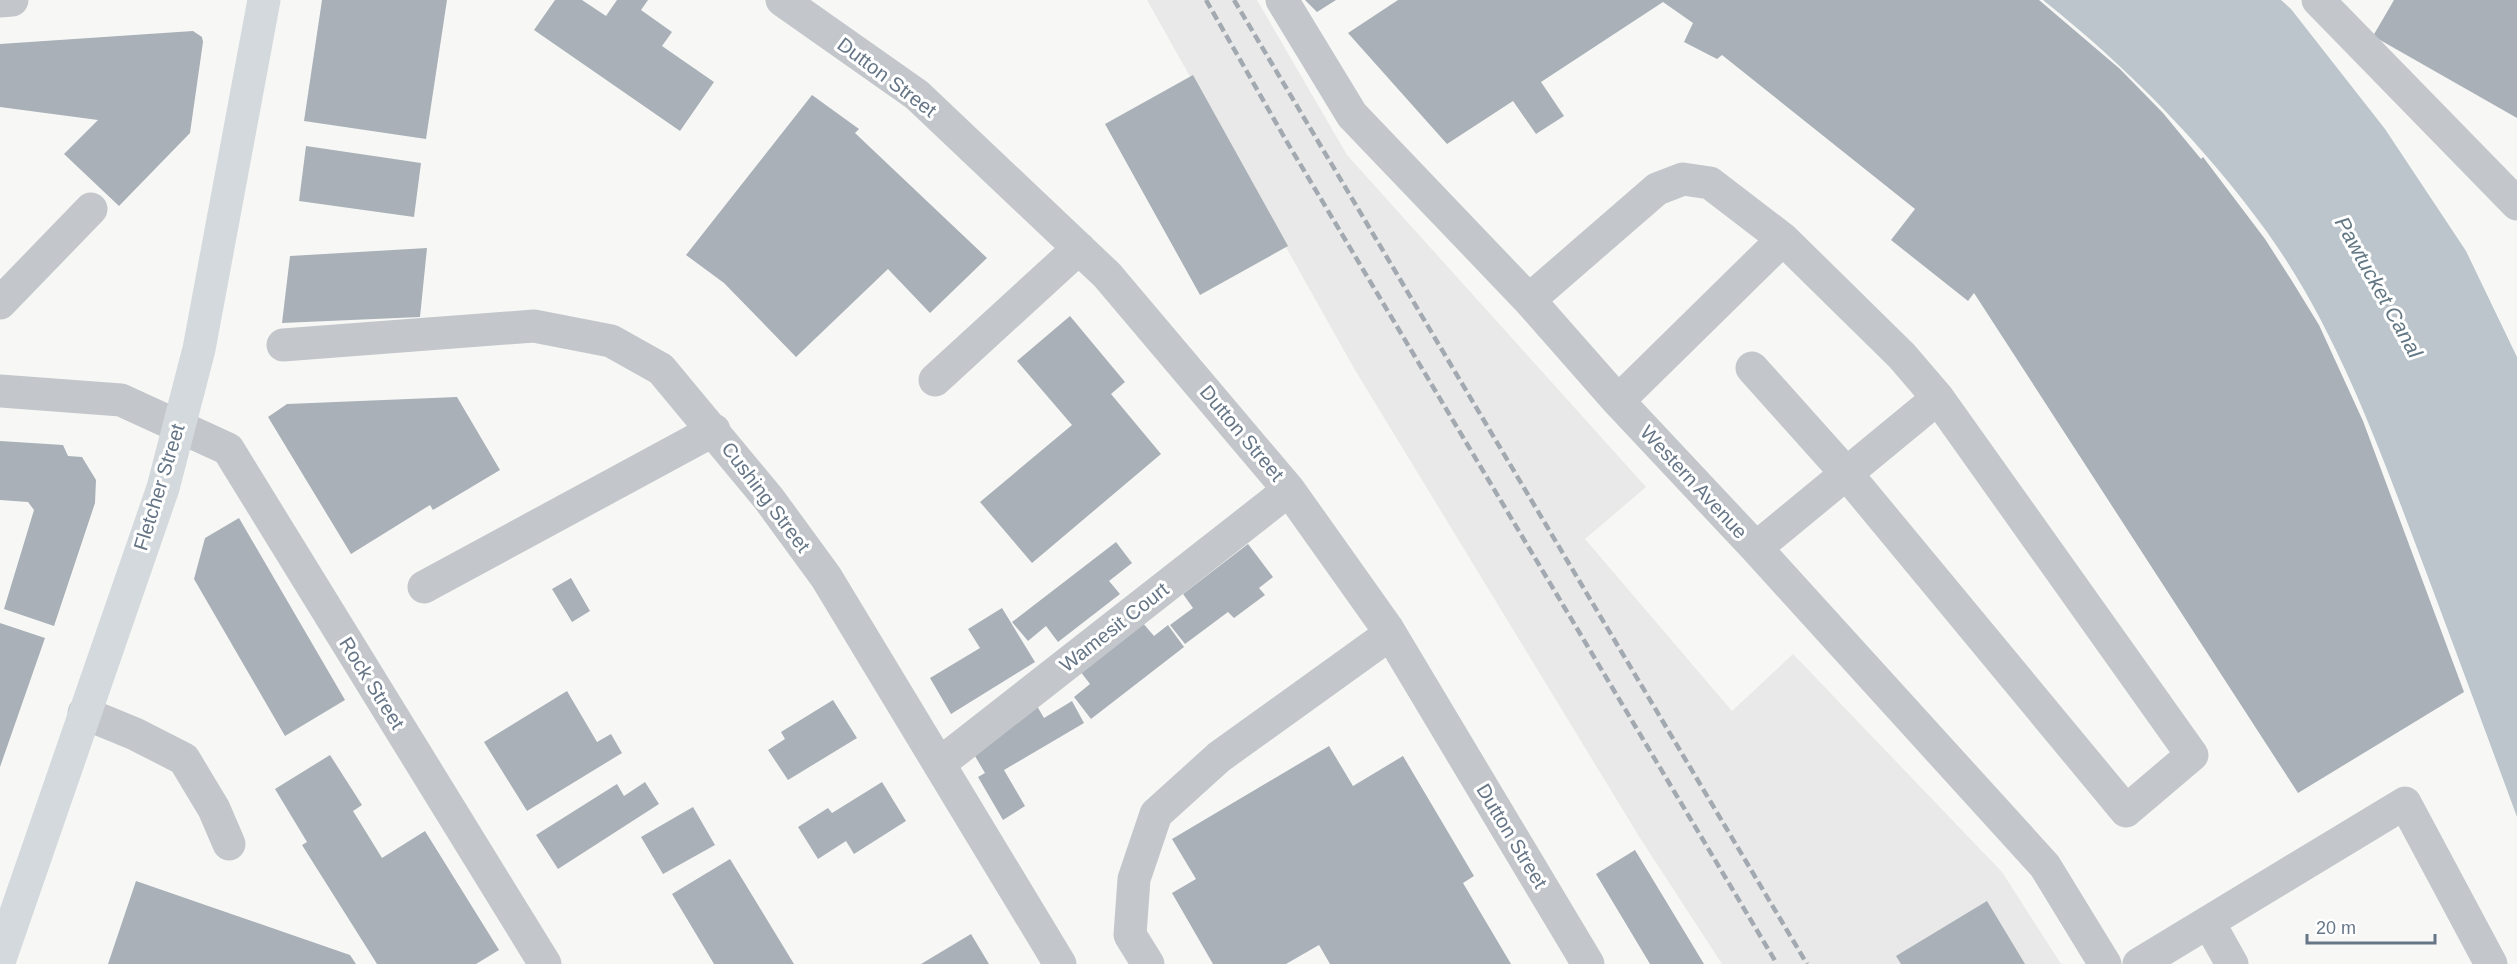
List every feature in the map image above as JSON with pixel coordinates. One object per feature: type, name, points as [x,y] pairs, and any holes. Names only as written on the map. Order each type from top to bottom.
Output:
[{"type":"main road","name":"Fletcher Street","points":[[0,959],[164,488],[199,349],[264,0]]},
{"type":"street","points":[[0,1],[12,0]]},
{"type":"street","name":"Dutton Street","points":[[782,0],[917,94],[1107,275],[1289,490],[1390,633],[1588,964]]},
{"type":"street","name":"Western Avenue","points":[[1282,0],[1352,115],[1529,300],[2045,866],[2105,964]]},
{"type":"street","points":[[2318,0],[2517,204]]},
{"type":"street","points":[[1529,300],[1657,189],[1683,179],[1710,183],[1783,239],[1902,356],[1938,398],[2192,755],[2126,811],[1846,473],[1752,368]]},
{"type":"street","points":[[0,303],[91,209]]},
{"type":"street","points":[[1618,400],[1783,239]]},
{"type":"street","points":[[935,380],[1079,248]]},
{"type":"street","name":"Cushing Street","points":[[284,345],[534,326],[611,341],[661,369],[769,499],[826,577],[1060,964]]},
{"type":"street","name":"Rock Street","points":[[0,391],[121,400],[228,449],[545,964]]},
{"type":"street","points":[[1756,548],[1938,398]]},
{"type":"street","points":[[424,586],[714,430]]},
{"type":"street","name":"Wamesit Court","points":[[939,764],[1289,490]]},
{"type":"street","points":[[1148,964],[1130,935],[1134,879],[1156,814],[1219,757],[1390,633]]},
{"type":"street","points":[[84,713],[135,734],[184,759],[214,809],[229,844]]},
{"type":"street","points":[[2139,964],[2404,803],[2491,964]]},
{"type":"street","points":[[2209,923],[2232,964]]},
{"type":"shaded area","points":[[1147,0],[1257,0],[1347,155],[1646,487],[1585,539],[1732,711],[1793,654],[2002,872],[2061,964],[1722,964],[1640,838],[1355,370]]},
{"type":"water","name":"Pawtucket Canal","points":[[2043,0],[2281,0],[2291,9],[2385,129],[2466,251],[2517,357],[2517,817],[2381,454],[2349,378],[2311,303],[2267,232],[2191,138],[2105,52]]},
{"type":"building","points":[[322,0],[447,0],[426,139],[304,121]]},
{"type":"building","points":[[555,0],[582,0],[606,16],[617,0],[648,0],[641,10],[672,32],[662,46],[714,82],[680,131],[534,30]]},
{"type":"building","points":[[1305,0],[1336,0],[1317,12]]},
{"type":"building","points":[[1398,0],[2039,0],[2120,69],[2163,113],[2201,159],[2203,157],[2265,239],[2292,281],[2319,325],[2363,421],[2464,692],[2298,793],[1974,293],[1968,301],[1891,240],[1915,209],[1722,55],[1717,59],[1684,42],[1693,23],[1663,2],[1541,82],[1564,116],[1536,134],[1513,101],[1447,144],[1348,33]]},
{"type":"building","points":[[2394,0],[2517,0],[2517,118],[2373,36]]},
{"type":"building","points":[[193,31],[202,37],[203,42],[190,133],[119,206],[64,154],[98,120],[0,107],[0,44]]},
{"type":"building","points":[[1193,75],[1288,246],[1200,295],[1105,124]]},
{"type":"building","points":[[812,95],[859,129],[855,133],[987,258],[930,313],[888,269],[796,357],[724,283],[686,255]]},
{"type":"building","points":[[306,146],[421,163],[414,217],[299,201]]},
{"type":"building","points":[[427,248],[420,317],[282,323],[290,256]]},
{"type":"building","points":[[1070,316],[1125,382],[1111,394],[1161,454],[1032,563],[980,502],[1072,425],[1017,361]]},
{"type":"building","points":[[457,397],[500,470],[433,510],[430,505],[351,554],[268,417],[287,404]]},
{"type":"building","points":[[0,441],[63,445],[68,456],[82,457],[96,480],[95,503],[54,626],[4,609],[34,510],[28,502],[0,500]]},
{"type":"building","points":[[239,518],[345,700],[285,736],[194,579],[205,538]]},
{"type":"building","points":[[1116,542],[1132,563],[1109,581],[1120,594],[1058,642],[1046,626],[1028,641],[1012,622]]},
{"type":"building","points":[[1248,544],[1273,577],[1259,588],[1265,595],[1234,618],[1228,612],[1185,644],[1170,625],[1193,608],[1183,594]]},
{"type":"building","points":[[571,578],[590,611],[572,622],[552,589]]},
{"type":"building","points":[[1002,608],[1035,662],[951,714],[930,678],[980,648],[968,629]]},
{"type":"building","points":[[1142,622],[1154,636],[1168,625],[1184,647],[1091,719],[1074,697],[1090,684],[1080,671]]},
{"type":"building","points":[[0,623],[45,638],[0,767]]},
{"type":"building","points":[[567,691],[597,742],[611,734],[622,753],[527,811],[484,742]]},
{"type":"building","points":[[833,700],[857,738],[788,780],[768,750],[785,739],[781,732]]},
{"type":"building","points":[[1072,701],[1084,723],[1004,770],[1025,806],[1003,820],[978,777],[985,773],[969,746],[1037,706],[1044,718]]},
{"type":"building","points":[[1329,746],[1353,786],[1403,756],[1474,876],[1463,883],[1511,964],[1330,964],[1319,945],[1286,964],[1213,964],[1172,893],[1196,879],[1172,839]]},
{"type":"building","points":[[330,755],[362,805],[353,811],[382,858],[425,831],[499,950],[476,964],[377,964],[302,845],[307,842],[275,789]]},
{"type":"building","points":[[645,782],[659,804],[558,869],[536,835],[617,784],[624,796]]},
{"type":"building","points":[[882,782],[906,821],[854,854],[846,841],[818,859],[798,827],[828,808],[832,813]]},
{"type":"building","points":[[693,807],[715,845],[663,874],[641,837]]},
{"type":"building","points":[[1635,850],[1704,964],[1650,964],[1596,874]]},
{"type":"building","points":[[730,859],[794,964],[714,964],[672,894]]},
{"type":"building","points":[[136,881],[350,955],[356,964],[108,964]]},
{"type":"building","points":[[1987,901],[2025,964],[1901,964],[1896,956]]},
{"type":"building","points":[[971,934],[989,964],[921,964]]},
{"type":"railway","points":[[1206,0],[1287,142],[1777,964]]},
{"type":"railway","points":[[1234,0],[1807,964]]}]
